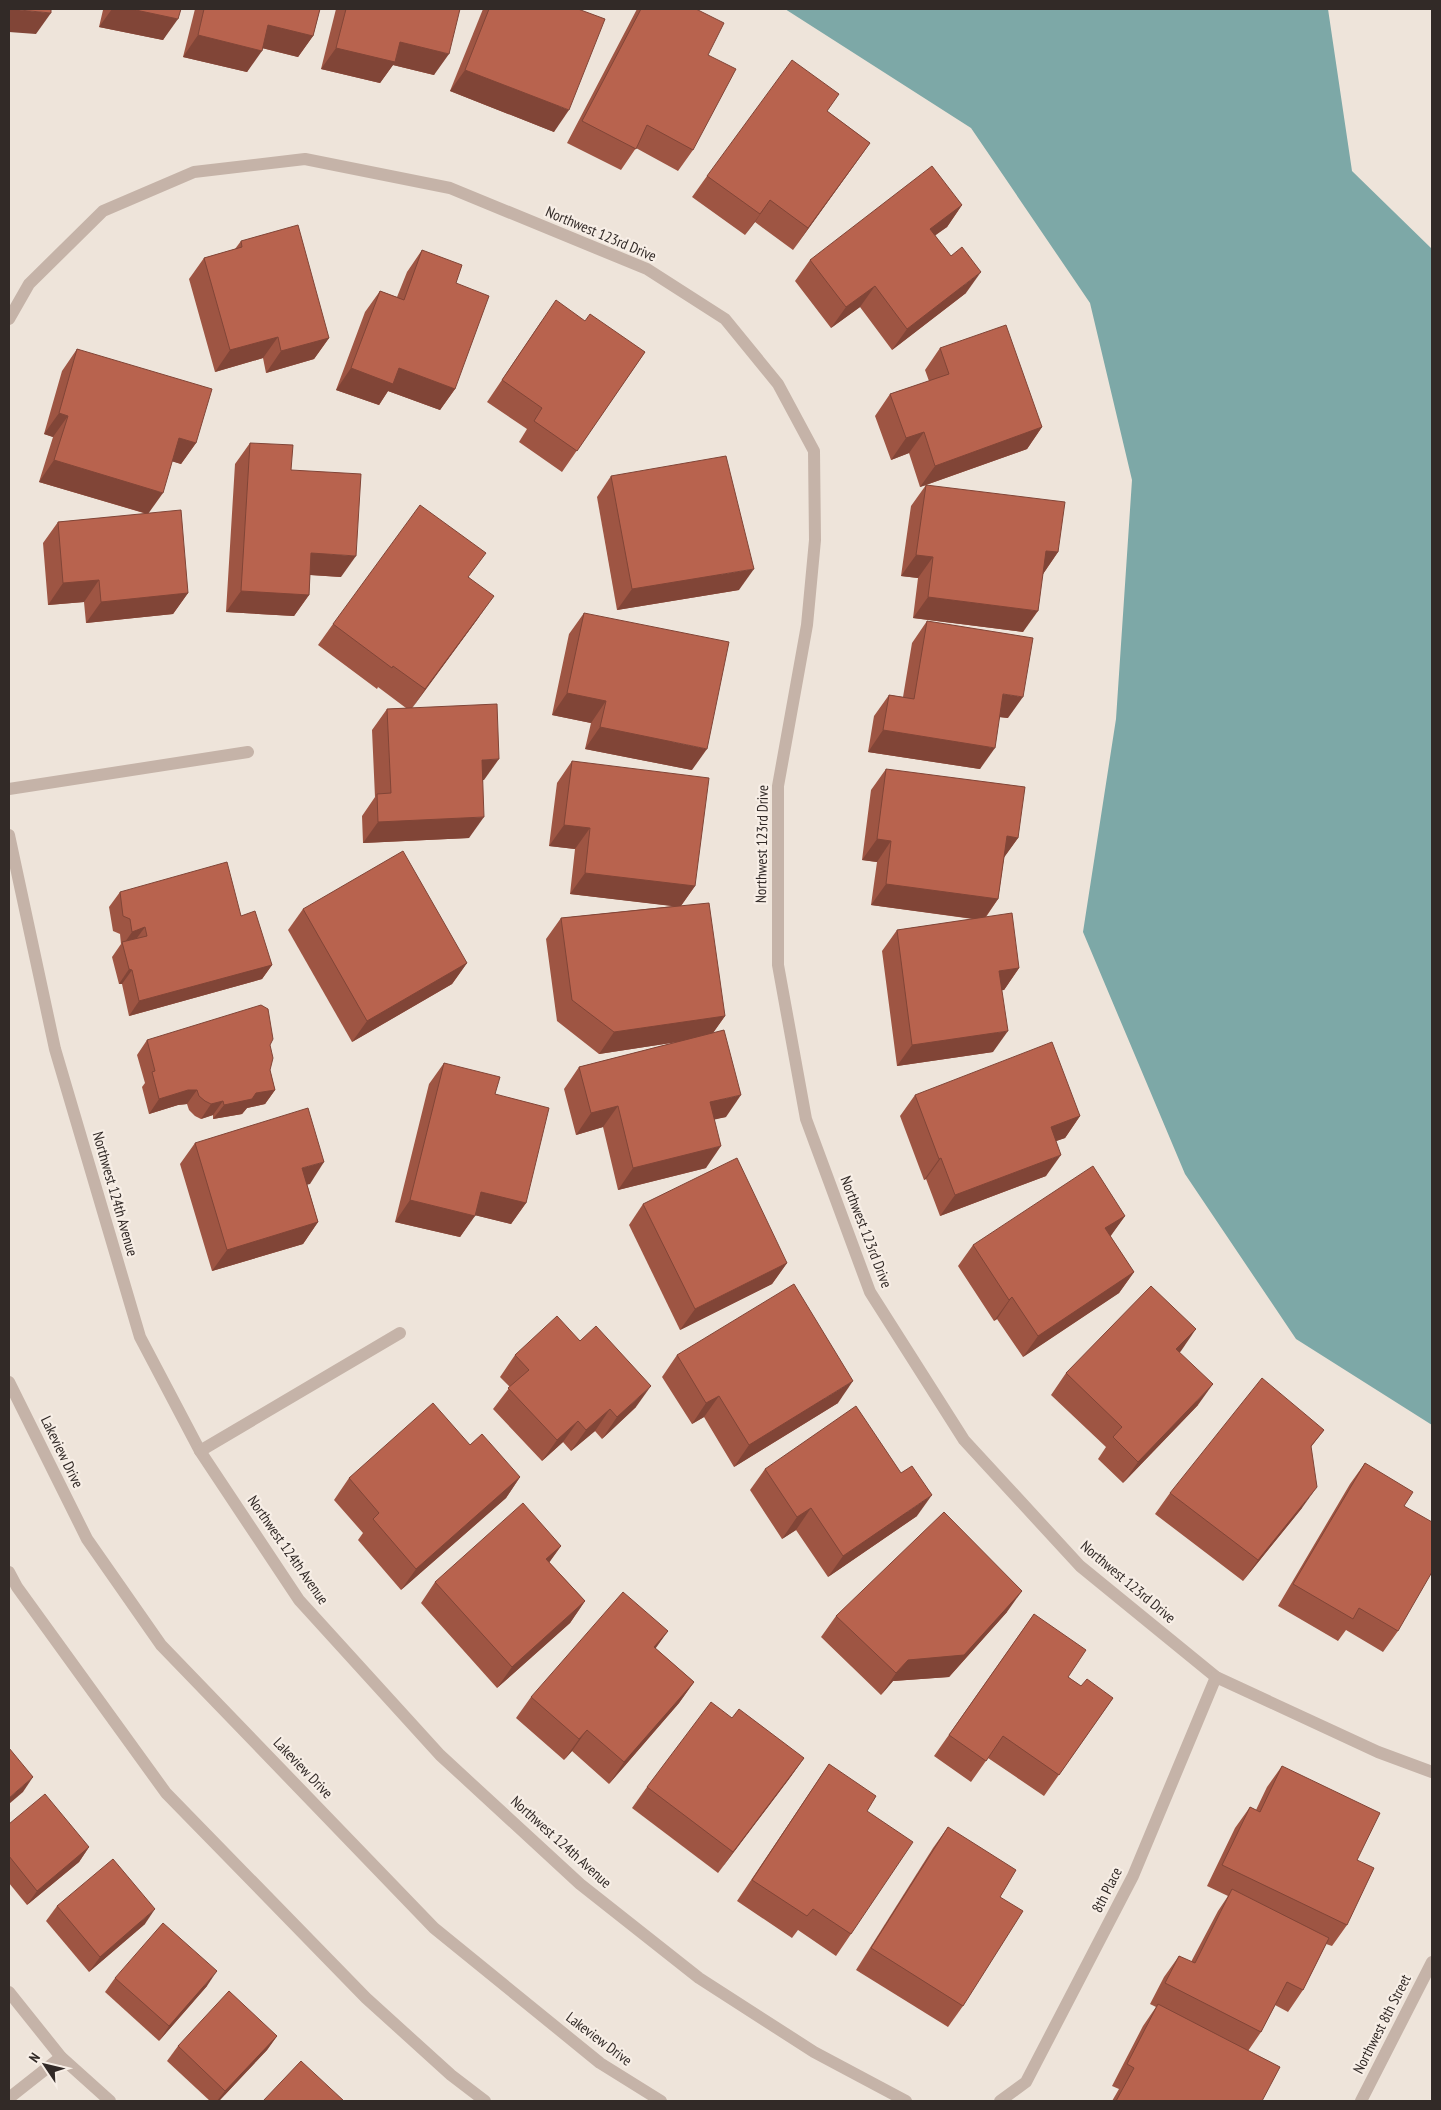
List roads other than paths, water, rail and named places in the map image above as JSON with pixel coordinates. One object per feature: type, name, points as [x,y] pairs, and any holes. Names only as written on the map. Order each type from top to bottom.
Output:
[{"type":"street","name":"Northwest 123rd Drive","points":[[9,319],[29,284],[103,211],[194,172],[305,158],[450,188],[647,269],[725,320],[778,384],[814,451],[815,540],[807,625],[778,786],[778,965],[806,1119],[870,1292],[964,1440],[1080,1566],[1216,1677],[1378,1752],[1432,1772]]},
{"type":"street","points":[[9,789],[248,752]]},
{"type":"street","name":"Northwest 124th Avenue","points":[[9,835],[55,1049],[140,1337],[200,1451],[299,1600],[440,1755],[580,1884],[699,1978],[814,2052],[906,2101]]},
{"type":"street","points":[[200,1451],[400,1333]]},
{"type":"street","name":"Lakeview Drive","points":[[9,1382],[87,1539],[161,1645],[434,1928],[600,2063],[661,2101]]},
{"type":"street","points":[[9,1572],[17,1587],[166,1793],[366,1998],[451,2075],[485,2101]]},
{"type":"street","name":"8th Place","points":[[1000,2101],[1026,2082],[1133,1876],[1216,1677]]},
{"type":"street","name":"Northwest 8th Street","points":[[1361,2101],[1432,1962]]},
{"type":"street","points":[[9,1992],[61,2058],[110,2101]]},
{"type":"street","points":[[9,2098],[61,2058]]},
{"type":"water","points":[[785,9],[1328,9],[1352,171],[1432,249],[1432,1425],[1296,1339],[1185,1174],[1083,932],[1116,719],[1132,480],[1090,303],[971,128]]}]
